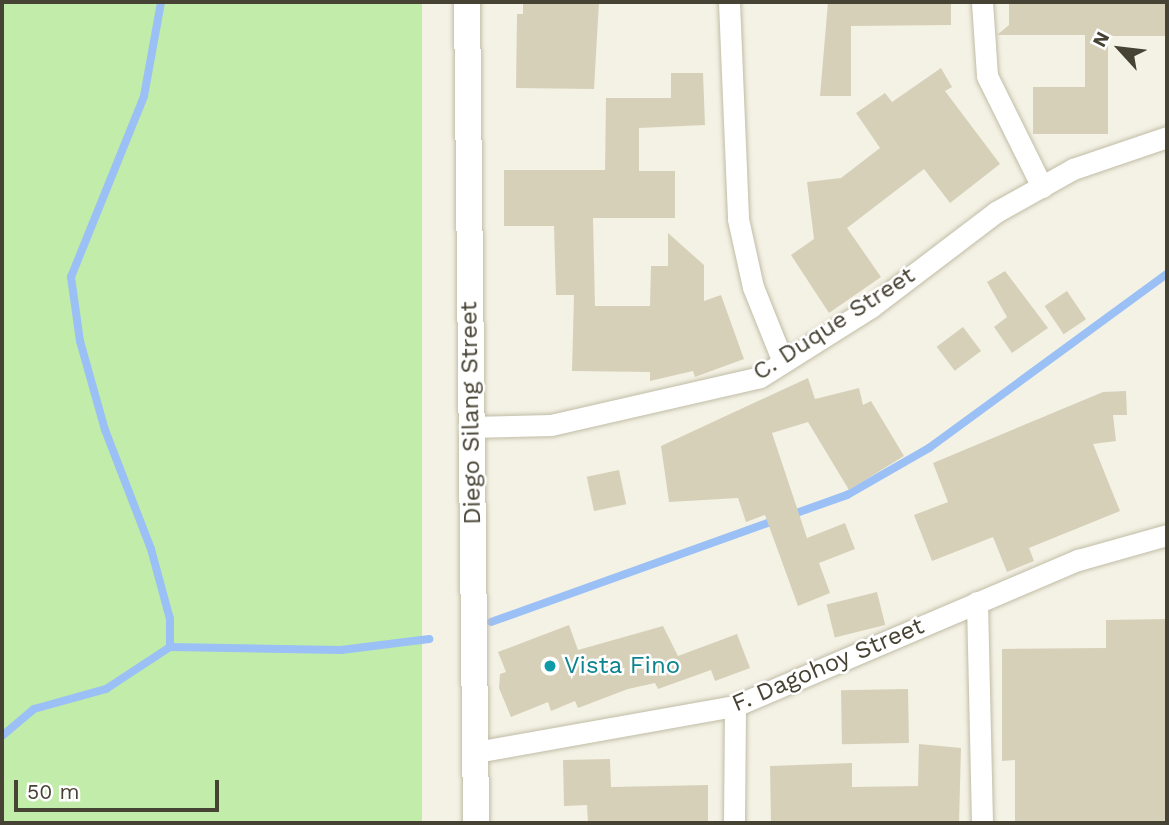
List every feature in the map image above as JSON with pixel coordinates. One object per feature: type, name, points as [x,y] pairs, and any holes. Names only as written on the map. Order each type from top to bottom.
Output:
[{"type":"street","name":"Diego Silang Street","points":[[467,2],[476,823]]},
{"type":"street","points":[[729,2],[738,219],[753,287],[783,362]]},
{"type":"street","points":[[982,2],[987,76],[1042,187]]},
{"type":"street","name":"C. Duque Street","points":[[471,427],[551,425],[672,401],[760,377],[871,307],[996,212],[1073,169],[1167,137]]},
{"type":"street","name":"F. Dagohoy Street","points":[[477,752],[735,706],[1078,560],[1167,535]]},
{"type":"street","points":[[978,602],[982,823]]},
{"type":"street","points":[[734,823],[735,706]]},
{"type":"green space","points":[[2,2],[422,2],[422,823],[2,823]]},
{"type":"building","points":[[523,2],[599,2],[594,89],[516,88],[517,14],[523,14]]},
{"type":"building","points":[[828,2],[951,2],[951,25],[851,26],[851,96],[820,96]]},
{"type":"building","points":[[1009,2],[1167,2],[1167,36],[1108,36],[1108,134],[1033,134],[1033,87],[1085,87],[1085,35],[997,35],[1009,25]]},
{"type":"building","points":[[941,68],[952,87],[945,91],[1000,164],[950,203],[924,169],[847,228],[881,277],[829,313],[791,255],[814,239],[807,182],[841,178],[880,148],[856,113],[885,93],[892,102]]},
{"type":"building","points":[[671,73],[703,73],[705,125],[639,128],[639,171],[675,171],[675,218],[593,218],[595,306],[650,306],[651,266],[668,266],[668,233],[704,265],[704,301],[721,295],[744,359],[695,377],[693,371],[650,381],[650,372],[572,371],[574,295],[556,295],[554,226],[504,226],[504,170],[605,170],[606,98],[671,98]]},
{"type":"building","points":[[1005,271],[1048,328],[1012,353],[994,327],[1007,317],[987,282]]},
{"type":"building","points":[[1067,291],[1086,319],[1064,334],[1045,306]]},
{"type":"building","points":[[963,327],[981,351],[955,371],[937,347]]},
{"type":"building","points":[[808,378],[815,399],[859,388],[863,405],[871,401],[904,456],[849,490],[808,422],[772,433],[807,538],[845,523],[855,549],[819,563],[830,593],[798,606],[765,515],[746,522],[738,498],[669,502],[661,446]]},
{"type":"building","points":[[1126,391],[1127,415],[1113,415],[1116,441],[1093,444],[1120,511],[1029,548],[1034,561],[1007,572],[993,537],[932,561],[914,515],[948,502],[933,463],[1103,392]]},
{"type":"building","points":[[619,470],[626,504],[594,511],[587,477]]},
{"type":"building","points":[[877,592],[885,625],[835,638],[827,605]]},
{"type":"building","points":[[1167,619],[1167,823],[1015,823],[1015,760],[1002,761],[1002,649],[1106,648],[1106,620]]},
{"type":"building","points":[[569,625],[578,650],[663,626],[678,656],[737,634],[750,668],[715,681],[711,670],[658,689],[655,683],[628,689],[578,708],[575,701],[551,711],[548,702],[511,717],[499,688],[500,674],[506,672],[498,652]]},
{"type":"building","points":[[908,689],[909,743],[842,744],[841,690]]},
{"type":"building","points":[[919,744],[961,748],[959,823],[771,823],[770,766],[852,763],[852,787],[918,786]]},
{"type":"building","points":[[610,759],[611,787],[708,785],[708,823],[588,823],[587,805],[564,806],[563,760]]},
{"type":"waterway","points":[[2,736],[34,709],[106,689],[170,647],[170,619],[151,549],[105,430],[80,341],[71,277],[144,96],[161,2]]},
{"type":"waterway","points":[[788,516],[847,495],[929,448],[1167,274]]},
{"type":"waterway","points":[[491,622],[776,520]]},
{"type":"waterway","points":[[170,647],[341,650],[429,639]]},
{"type":"place","name":"Vista Fino","points":[[550,666]]}]
